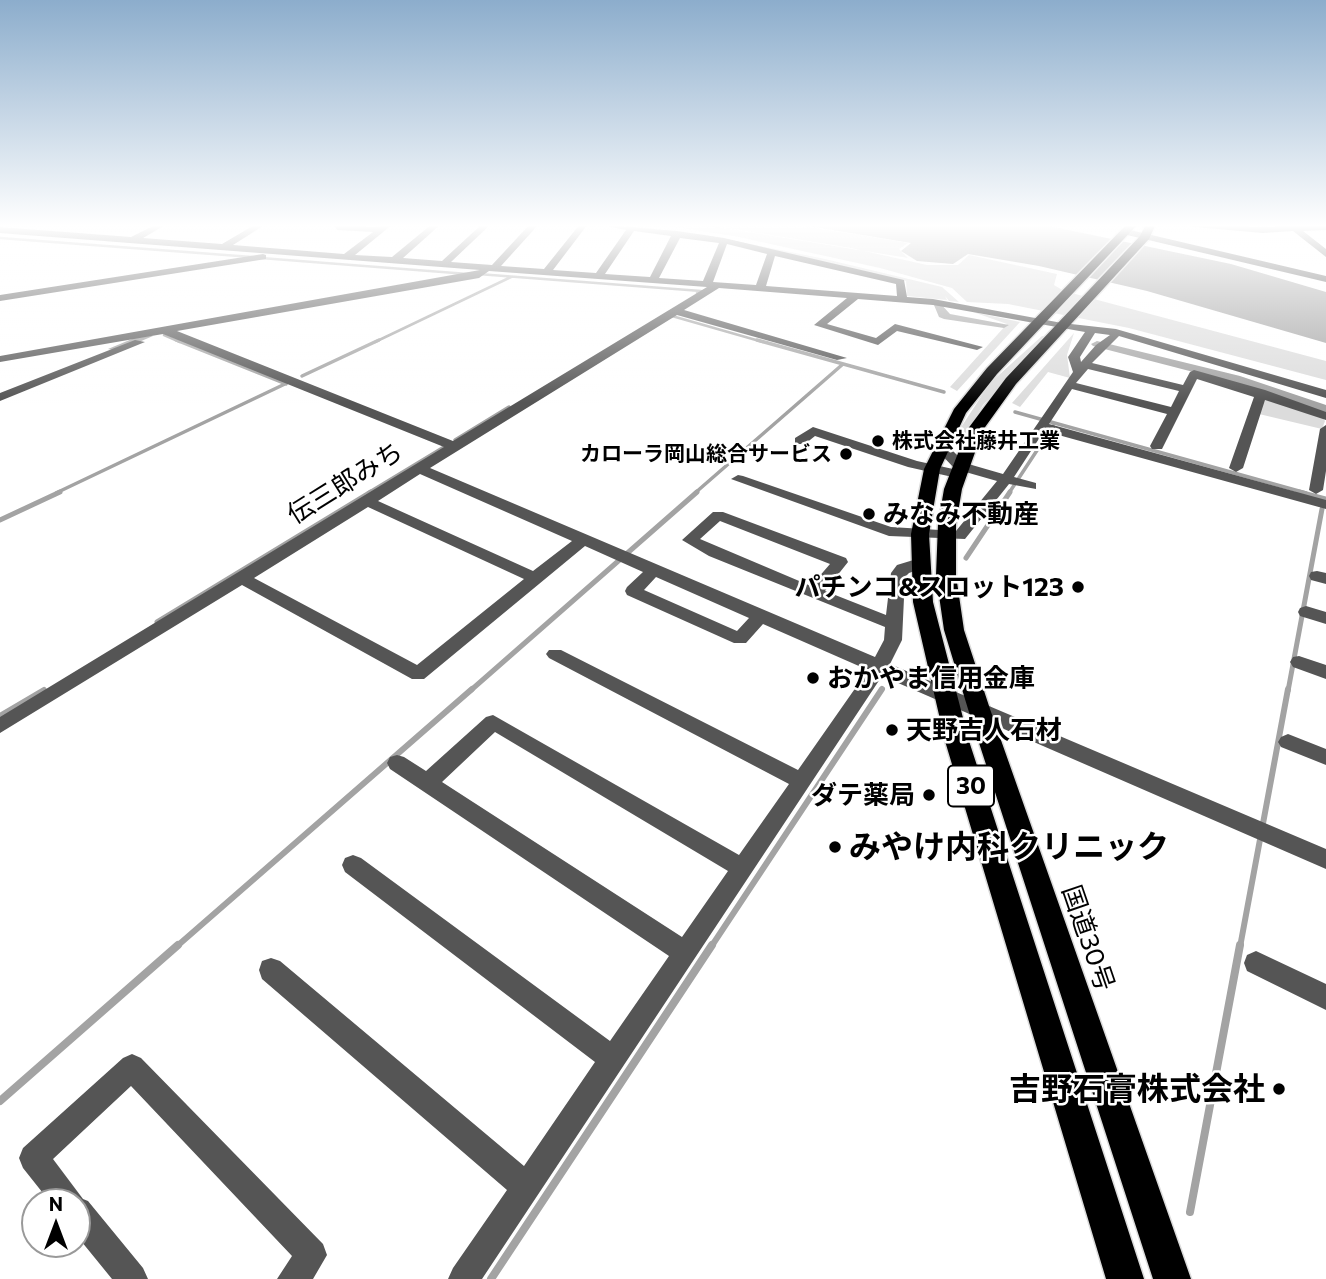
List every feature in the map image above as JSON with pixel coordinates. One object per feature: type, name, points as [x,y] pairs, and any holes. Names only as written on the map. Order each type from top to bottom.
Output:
[{"type":"highway","name":"国道30号","points":[[1084,284],[947,465],[927,542],[923,603],[945,694],[1125,1279]]},
{"type":"highway","name":"国道30号","points":[[1053,321],[1094,284]]},
{"type":"highway","name":"国道30号","points":[[927,542],[950,608],[979,709],[1172,1279]]},
{"type":"street","points":[[0,298],[93,284]]},
{"type":"street","points":[[0,359],[418,284]]},
{"type":"street","points":[[707,284],[760,288],[786,284]]},
{"type":"street","name":"伝三郎みち","points":[[0,726],[364,500],[675,312],[712,284]]},
{"type":"street","points":[[760,288],[761,284]]},
{"type":"street","points":[[831,284],[856,296],[978,309],[1121,333],[1326,394]]},
{"type":"street","points":[[901,284],[902,299]]},
{"type":"street","points":[[856,296],[819,326],[878,342],[895,327],[977,347]]},
{"type":"street","points":[[675,312],[841,358]]},
{"type":"street","points":[[1092,329],[1074,358],[1082,369],[1186,389]]},
{"type":"street","points":[[0,397],[164,330],[453,446]]},
{"type":"street","points":[[738,479],[927,542],[960,536],[1018,482],[1047,423],[1082,369],[1106,342]]},
{"type":"street","points":[[1157,446],[1194,374],[1261,393],[1326,416]]},
{"type":"street","points":[[1071,385],[1175,412]]},
{"type":"street","points":[[1236,468],[1261,393]]},
{"type":"street","points":[[1047,423],[1157,446],[1321,491],[1326,429]]},
{"type":"street","points":[[1047,423],[1326,505]]},
{"type":"street","points":[[800,441],[813,431],[1018,482]]},
{"type":"street","points":[[417,468],[1326,859]]},
{"type":"street","points":[[364,500],[536,578]]},
{"type":"street","points":[[814,593],[841,562],[718,515],[691,540],[715,553],[814,593],[893,624]]},
{"type":"street","points":[[240,577],[418,674],[582,541]]},
{"type":"street","points":[[464,1279],[879,667],[893,640],[897,578],[927,542]]},
{"type":"street","points":[[653,571],[633,591],[740,639],[760,617]]},
{"type":"street","points":[[1306,612],[1326,618]]},
{"type":"street","points":[[555,654],[802,781]]},
{"type":"street","points":[[1298,662],[1326,671]]},
{"type":"street","points":[[427,783],[493,722],[742,868]]},
{"type":"street","points":[[1288,742],[1326,757]]},
{"type":"street","points":[[397,763],[685,953]]},
{"type":"street","points":[[353,865],[613,1059]]},
{"type":"street","points":[[1256,963],[1326,997]]},
{"type":"street","points":[[271,970],[526,1187]]},
{"type":"street","points":[[58,1188],[33,1158],[132,1067],[312,1255],[293,1279]]},
{"type":"street","points":[[91,1229],[132,1279]]},
{"type":"shaded area","points":[[906,284],[928,284],[942,287],[959,302],[949,301],[945,296],[947,300],[907,296]]},
{"type":"shaded area","points":[[936,284],[1054,284],[1064,291],[1326,361],[1326,380],[1129,328],[1008,304],[967,302],[952,288]]},
{"type":"shaded area","points":[[1115,284],[1298,284],[1326,292],[1326,343]]},
{"type":"shaded area","points":[[973,312],[1020,322],[957,391],[950,387],[1007,324]]},
{"type":"shaded area","points":[[1074,333],[1067,355],[1070,378],[1048,372],[1020,407],[1012,403]]},
{"type":"shaded area","points":[[1042,336],[1046,337],[983,405],[962,439],[954,438],[990,383]]},
{"type":"shaded area","points":[[1263,399],[1322,417],[1325,421],[1322,429],[1259,414]]},
{"type":"waterway","points":[[375,342],[497,284]]},
{"type":"waterway","points":[[605,284],[701,291],[697,293]]},
{"type":"waterway","points":[[939,305],[943,315],[948,317],[1004,325]]},
{"type":"waterway","points":[[672,316],[763,342]]},
{"type":"waterway","points":[[164,335],[180,342]]},
{"type":"waterway","points":[[114,349],[148,336]]},
{"type":"waterway","points":[[176,340],[285,384]]},
{"type":"waterway","points":[[302,376],[379,340]]},
{"type":"waterway","points":[[757,340],[944,392]]},
{"type":"waterway","points":[[1097,344],[1236,379],[1326,409]]},
{"type":"waterway","points":[[695,493],[843,364]]},
{"type":"waterway","points":[[56,493],[285,384]]},
{"type":"waterway","points":[[455,440],[509,407]]},
{"type":"waterway","points":[[1015,412],[1306,493]]},
{"type":"waterway","points":[[1009,493],[1053,426]]},
{"type":"waterway","points":[[368,493],[444,447]]},
{"type":"waterway","points":[[0,520],[60,492]]},
{"type":"waterway","points":[[157,622],[371,492]]},
{"type":"waterway","points":[[470,691],[697,492]]},
{"type":"waterway","points":[[966,558],[1010,492]]},
{"type":"waterway","points":[[1299,492],[1326,499]]},
{"type":"waterway","points":[[1288,691],[1322,509]]},
{"type":"waterway","points":[[176,947],[472,689]]},
{"type":"waterway","points":[[711,947],[882,689]]},
{"type":"waterway","points":[[1240,947],[1288,689]]},
{"type":"waterway","points":[[0,716],[44,690]]},
{"type":"waterway","points":[[0,1101],[178,945]]},
{"type":"waterway","points":[[491,1279],[712,945]]},
{"type":"waterway","points":[[1190,1212],[1240,945]]},
{"type":"place","name":"株式会社藤井工業","points":[[878,441]]},
{"type":"place","name":"カローラ岡山総合サービス","points":[[846,454]]},
{"type":"place","name":"みなみ不動産","points":[[869,514]]},
{"type":"place","name":"パチンコ&スロット123","points":[[1078,587]]},
{"type":"place","name":"おかやま信用金庫","points":[[813,678]]},
{"type":"place","name":"天野吉人石材","points":[[892,730]]},
{"type":"place","name":"ダテ薬局","points":[[929,795]]},
{"type":"place","name":"みやけ内科クリニック","points":[[835,847]]},
{"type":"place","name":"吉野石膏株式会社","points":[[1279,1089]]}]
